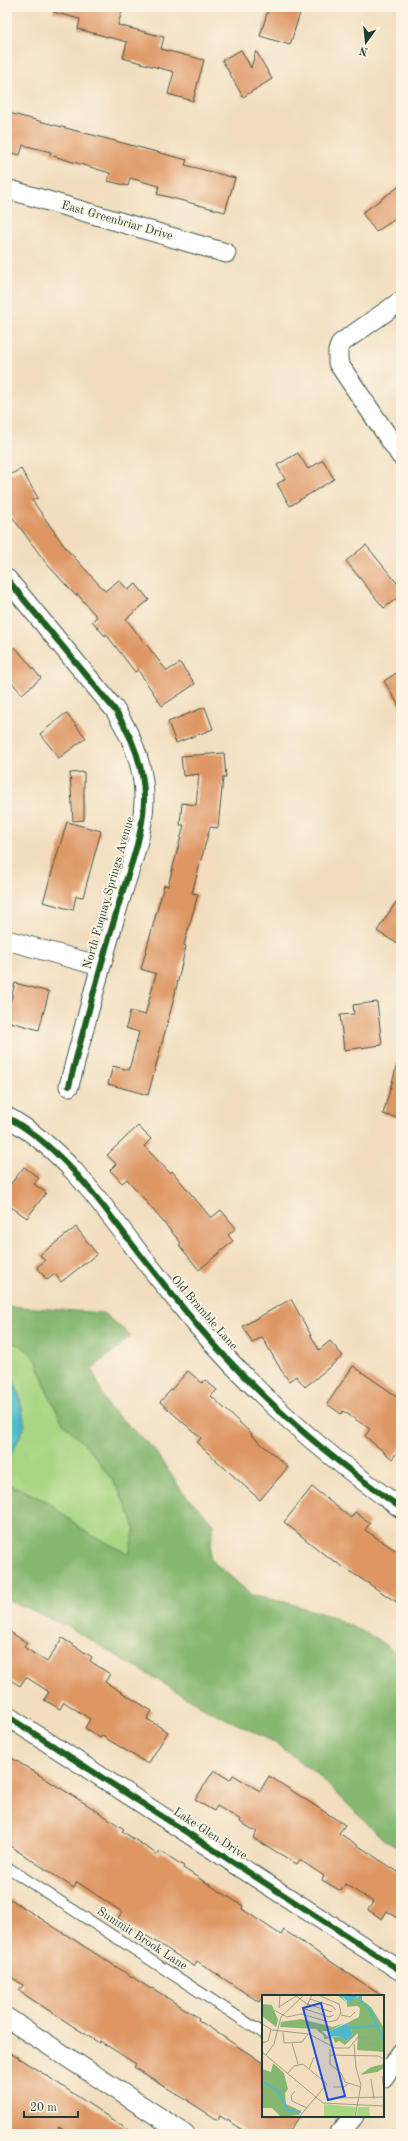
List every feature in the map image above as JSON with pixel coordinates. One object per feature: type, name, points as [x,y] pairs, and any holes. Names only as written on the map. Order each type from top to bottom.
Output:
[{"type":"street","name":"East Greenbriar Drive","points":[[7,190],[226,253]]},
{"type":"street","points":[[401,301],[341,343],[338,351],[338,363],[401,456]]},
{"type":"street","name":"North Fuquay Springs Avenue","points":[[10,590],[115,710],[129,732],[141,766],[144,800],[142,824],[100,966],[68,1086]]},
{"type":"street","points":[[7,940],[100,966]]},
{"type":"street","name":"Old Bramble Lane","points":[[7,1117],[43,1141],[73,1170],[93,1192],[197,1325],[270,1402],[339,1462],[401,1508]]},
{"type":"street","name":"Lake Glen Drive","points":[[7,1716],[401,1971]]},
{"type":"street","points":[[7,2018],[185,2134]]},
{"type":"street","points":[[384,2077],[401,2053]]},
{"type":"street","points":[[339,2134],[353,2117]]},
{"type":"lane","name":"Summit Brook Lane","points":[[7,1867],[262,2032]]},
{"type":"green space","points":[[7,1306],[103,1313],[131,1336],[92,1369],[108,1407],[153,1448],[182,1491],[213,1523],[210,1559],[253,1596],[285,1602],[330,1616],[381,1641],[401,1657],[401,1849],[385,1841],[318,1775],[274,1742],[208,1710],[67,1626],[7,1599],[7,1483],[46,1501],[87,1533],[129,1554],[135,1528],[127,1507],[115,1484],[90,1450],[63,1423],[47,1392],[37,1361],[22,1346],[7,1341]]},
{"type":"green space","points":[[7,1341],[22,1346],[37,1361],[47,1392],[63,1423],[90,1450],[115,1484],[127,1507],[135,1528],[129,1554],[87,1533],[46,1501],[7,1483],[7,1462],[19,1394],[7,1363]]},
{"type":"water","points":[[7,1363],[19,1394],[25,1426],[7,1462]]},
{"type":"building","points":[[54,7],[123,7],[118,25],[164,37],[161,49],[204,60],[193,101],[168,94],[174,72],[123,58],[127,42],[78,29],[80,19],[53,12]]},
{"type":"building","points":[[269,7],[281,7],[300,13],[290,45],[260,36]]},
{"type":"building","points":[[241,50],[251,68],[256,51],[272,79],[243,97],[222,60]]},
{"type":"building","points":[[9,113],[187,160],[185,165],[235,178],[225,212],[157,194],[159,186],[130,178],[128,186],[108,181],[110,173],[50,155],[51,152],[23,145],[20,155],[7,152],[7,122]]},
{"type":"building","points":[[401,185],[401,215],[376,232],[362,213]]},
{"type":"building","points":[[298,453],[308,469],[323,460],[334,479],[290,506],[277,484],[285,479],[277,465]]},
{"type":"building","points":[[21,469],[38,498],[32,500],[65,547],[105,591],[119,580],[128,590],[136,584],[149,600],[126,619],[167,671],[180,663],[195,684],[162,706],[138,670],[135,672],[106,634],[105,636],[92,621],[97,617],[77,594],[76,596],[46,563],[7,510],[7,476]]},
{"type":"building","points":[[366,545],[401,588],[401,595],[384,608],[346,561]]},
{"type":"building","points":[[15,647],[41,678],[22,694],[7,677],[7,653]]},
{"type":"building","points":[[401,670],[401,709],[384,681]]},
{"type":"building","points":[[205,707],[213,729],[176,743],[168,722]]},
{"type":"building","points":[[66,713],[86,738],[59,758],[40,734]]},
{"type":"building","points":[[224,753],[226,778],[223,778],[218,828],[210,827],[192,893],[198,894],[184,945],[186,946],[173,1002],[148,1095],[108,1084],[113,1066],[129,1070],[139,1032],[126,1028],[130,1011],[145,1015],[156,974],[141,969],[164,885],[168,886],[184,825],[180,825],[182,803],[196,805],[199,774],[183,776],[181,756]]},
{"type":"building","points":[[84,772],[84,820],[73,821],[70,773]]},
{"type":"building","points":[[67,822],[101,831],[83,897],[76,896],[73,910],[43,902]]},
{"type":"building","points":[[401,894],[401,946],[377,931]]},
{"type":"building","points":[[15,983],[49,992],[39,1030],[7,1021],[7,1014]]},
{"type":"building","points":[[377,1002],[382,1045],[344,1050],[340,1015],[354,1014],[353,1005]]},
{"type":"building","points":[[397,1065],[401,1066],[401,1119],[383,1114]]},
{"type":"building","points":[[138,1126],[151,1139],[144,1146],[170,1173],[172,1171],[211,1218],[221,1210],[236,1228],[228,1235],[233,1241],[199,1270],[179,1245],[181,1243],[127,1179],[122,1183],[110,1170],[116,1164],[107,1155]]},
{"type":"building","points":[[24,1167],[39,1178],[34,1184],[46,1193],[27,1218],[7,1204],[7,1189]]},
{"type":"building","points":[[76,1227],[97,1254],[61,1282],[55,1274],[47,1280],[37,1267],[45,1261],[40,1255]]},
{"type":"building","points":[[291,1299],[319,1350],[330,1341],[343,1356],[305,1387],[296,1376],[289,1381],[262,1337],[252,1343],[243,1326]]},
{"type":"building","points":[[353,1366],[401,1399],[401,1448],[392,1459],[365,1436],[370,1429],[343,1411],[341,1414],[327,1404]]},
{"type":"building","points":[[188,1371],[202,1383],[205,1380],[217,1390],[211,1396],[252,1434],[251,1435],[288,1467],[260,1500],[197,1443],[201,1438],[160,1402]]},
{"type":"building","points":[[312,1487],[351,1518],[355,1512],[370,1523],[365,1530],[401,1554],[401,1605],[325,1555],[284,1522]]},
{"type":"building","points":[[7,1630],[27,1643],[24,1647],[47,1662],[62,1638],[92,1657],[90,1661],[110,1674],[105,1682],[152,1711],[147,1719],[168,1732],[148,1764],[102,1736],[100,1738],[85,1728],[90,1719],[64,1702],[60,1709],[44,1700],[49,1692],[26,1677],[20,1686],[7,1678]]},
{"type":"building","points":[[7,1755],[94,1809],[124,1829],[122,1831],[158,1855],[160,1851],[184,1866],[183,1868],[243,1906],[242,1909],[281,1935],[284,1930],[381,1995],[262,1995],[259,2002],[197,1961],[194,1966],[118,1918],[122,1912],[77,1882],[74,1888],[7,1844]]},
{"type":"building","points":[[214,1770],[230,1780],[233,1775],[260,1791],[269,1776],[345,1825],[339,1833],[401,1874],[401,1920],[387,1911],[382,1919],[368,1910],[373,1902],[345,1884],[341,1891],[322,1880],[324,1876],[300,1860],[297,1864],[253,1838],[257,1832],[240,1822],[241,1820],[217,1806],[214,1811],[195,1800]]},
{"type":"building","points":[[7,1897],[199,2018],[198,2020],[262,2062],[262,2117],[299,2117],[287,2134],[249,2134],[220,2116],[218,2120],[134,2067],[136,2064],[100,2041],[99,2043],[19,1991],[23,1985],[7,1974]]},
{"type":"building","points":[[7,2051],[134,2134],[70,2134],[59,2127],[54,2134],[7,2134]]},
{"type":"cycle path","points":[[7,579],[115,710],[137,753],[144,788],[143,815],[138,843],[104,954],[69,1086]]},
{"type":"cycle path","points":[[7,1117],[43,1142],[59,1156],[89,1188],[197,1325],[268,1400],[346,1467],[401,1508]]},
{"type":"cycle path","points":[[7,1716],[401,1971]]}]
